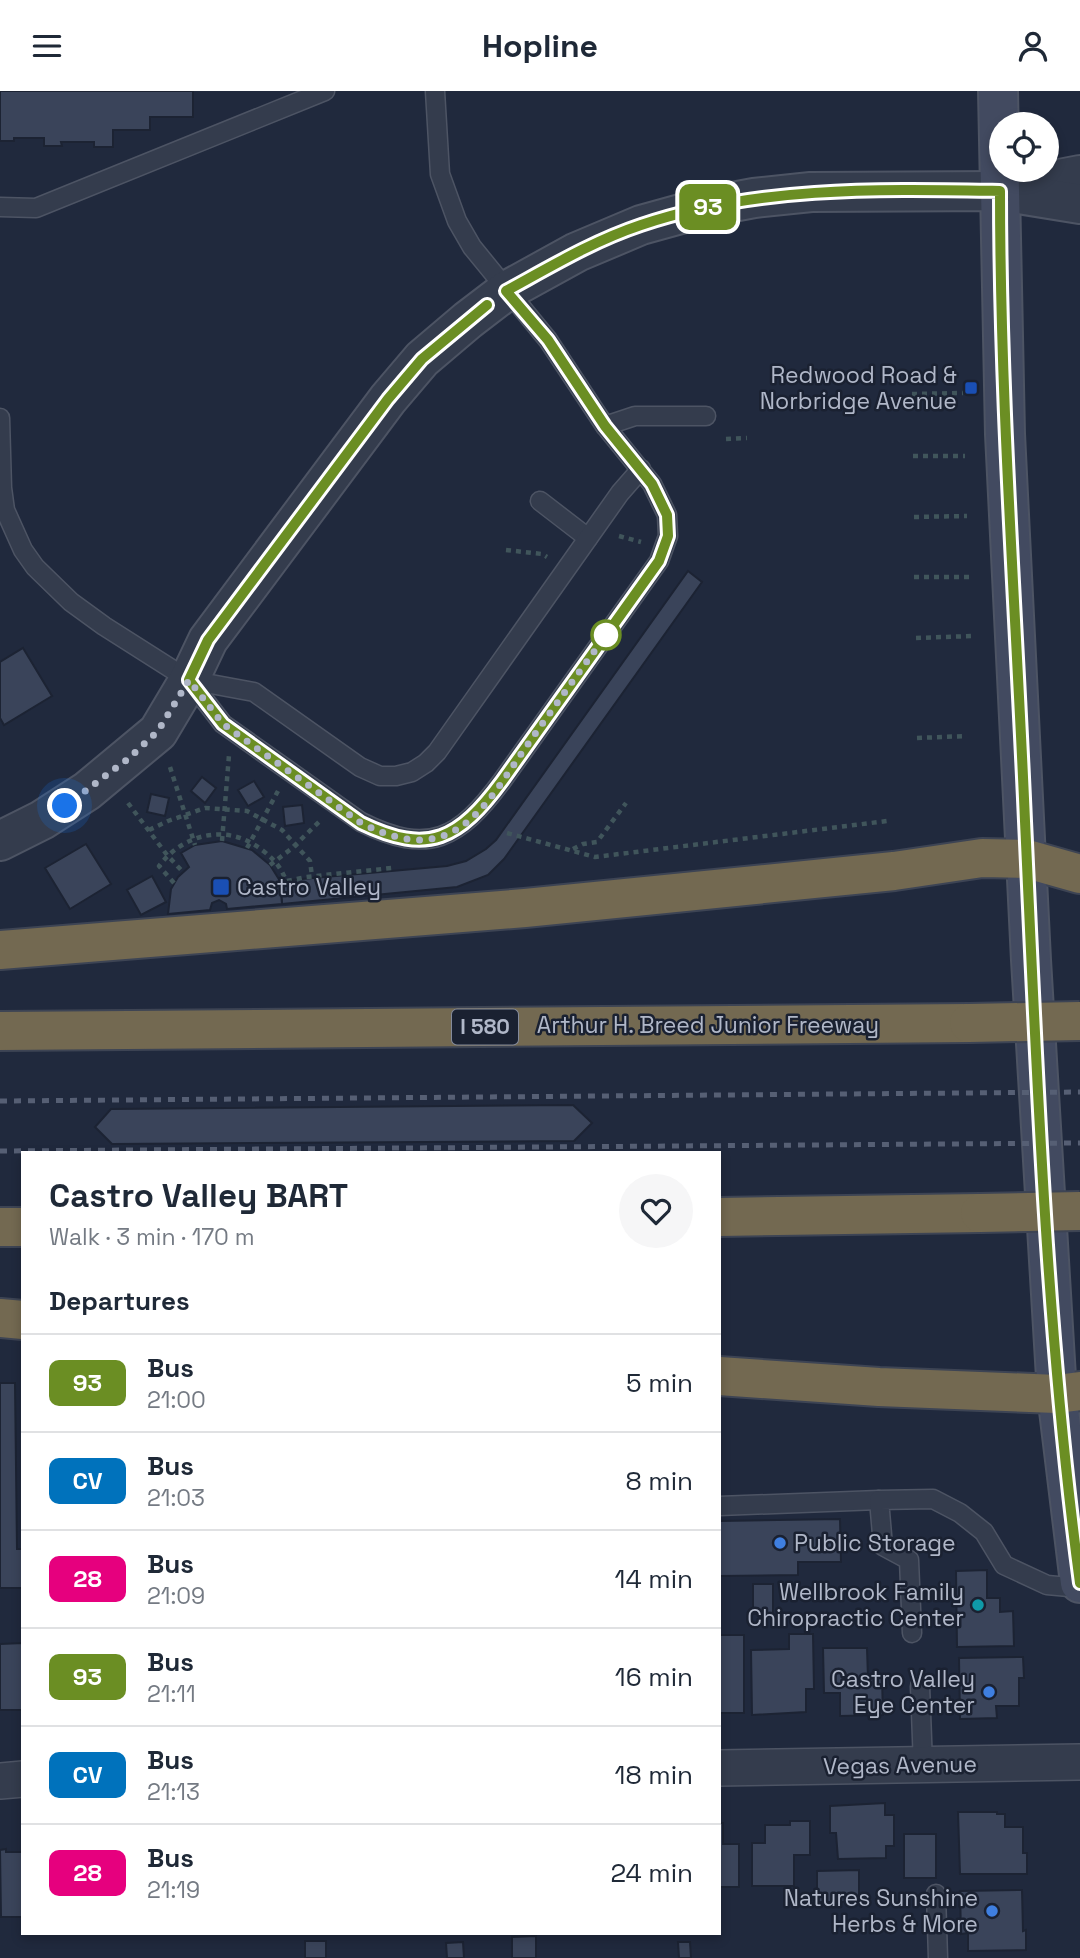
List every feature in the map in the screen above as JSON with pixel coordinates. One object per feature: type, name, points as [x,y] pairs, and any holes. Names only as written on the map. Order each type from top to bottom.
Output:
[{"type":"highway","points":[[0,950],[511,909],[894,871],[982,858],[1027,859],[1080,874]]},
{"type":"highway","name":"Arthur H. Breed Junior Freeway","points":[[0,1031],[1080,1021]]},
{"type":"highway","points":[[721,1217],[1080,1211]]},
{"type":"highway","points":[[0,1227],[21,1227]]},
{"type":"highway","points":[[0,1318],[21,1320]]},
{"type":"highway","points":[[721,1376],[879,1387],[1069,1392]]},
{"type":"main road","points":[[998,91],[1004,422],[1027,859],[1069,1392],[1080,1585]]},
{"type":"street","points":[[1000,191],[1080,175]]},
{"type":"street","points":[[0,841],[42,820],[87,791],[158,731],[189,680],[208,640],[388,399],[422,359],[506,291],[603,240],[641,225],[706,207],[754,198],[811,192],[1000,191],[1080,204]]},
{"type":"street","name":"Vegas Avenue","points":[[721,1768],[1080,1762]]},
{"type":"street","points":[[0,1781],[21,1779]]},
{"type":"lane","points":[[0,207],[36,208],[326,91]]},
{"type":"lane","points":[[0,418],[5,510],[18,540],[35,567],[71,602],[189,680],[223,724],[361,823],[404,840],[429,840],[453,832],[492,795],[659,561],[668,536],[667,515],[652,484],[605,426],[548,340],[469,242],[447,197],[440,174],[435,91]]},
{"type":"lane","points":[[605,426],[635,416],[706,416]]},
{"type":"lane","points":[[189,680],[254,692],[360,767],[380,776],[412,772],[437,752],[620,493],[641,470]]},
{"type":"lane","points":[[540,501],[588,538]]},
{"type":"lane","points":[[721,1506],[933,1499],[960,1513],[984,1532],[1004,1565],[1047,1585],[1080,1585]]},
{"type":"lane","points":[[879,1500],[883,1546],[909,1560],[912,1633]]},
{"type":"lane","points":[[920,1686],[923,1765]]},
{"type":"lane","points":[[936,1894],[938,1958]]},
{"type":"path","points":[[912,394],[963,393]]},
{"type":"path","points":[[726,439],[747,438]]},
{"type":"path","points":[[913,456],[965,456]]},
{"type":"path","points":[[914,517],[968,516]]},
{"type":"path","points":[[506,550],[542,554],[547,557]]},
{"type":"path","points":[[914,577],[970,577]]},
{"type":"path","points":[[916,638],[972,636]]},
{"type":"path","points":[[917,738],[967,736]]},
{"type":"path","points":[[222,841],[229,754]]},
{"type":"path","points":[[170,767],[195,845]]},
{"type":"path","points":[[247,848],[280,787]]},
{"type":"path","points":[[128,803],[183,872]]},
{"type":"path","points":[[572,849],[597,842],[626,803]]},
{"type":"path","points":[[149,830],[205,808],[247,811],[282,830],[310,861],[312,876]]},
{"type":"path","points":[[270,865],[322,820]]},
{"type":"path","points":[[507,833],[595,857],[887,821]]},
{"type":"path","points":[[174,883],[159,866],[167,855],[192,838],[239,835],[276,860],[287,881],[289,895]]},
{"type":"path","points":[[287,881],[392,868]]},
{"type":"building","points":[[0,91],[193,91],[193,117],[150,117],[150,130],[113,130],[113,147],[94,147],[94,142],[61,142],[62,146],[44,146],[44,138],[0,141]]},
{"type":"building","points":[[688,571],[702,582],[504,859],[488,875],[457,887],[282,904],[280,881],[447,866],[466,861],[486,849],[496,840]]},
{"type":"building","points":[[23,648],[52,696],[4,725],[0,718],[0,662]]},
{"type":"building","points":[[202,777],[216,788],[205,803],[191,791]]},
{"type":"building","points":[[254,781],[264,797],[248,806],[238,790]]},
{"type":"building","points":[[151,794],[169,798],[165,816],[147,812]]},
{"type":"building","points":[[302,805],[304,823],[285,826],[283,807]]},
{"type":"building","points":[[222,841],[252,850],[270,865],[280,881],[282,904],[227,909],[226,904],[219,900],[212,903],[210,910],[168,914],[171,889],[178,877],[189,867],[181,853],[195,845]]},
{"type":"building","points":[[86,844],[111,884],[70,909],[45,868]]},
{"type":"building","points":[[152,876],[166,902],[141,915],[127,890]]},
{"type":"building","points":[[573,1105],[592,1123],[574,1141],[112,1144],[95,1127],[111,1109]]},
{"type":"building","points":[[0,1383],[15,1383],[17,1549],[21,1549],[21,1588],[0,1588]]},
{"type":"building","name":"Public Storage","points":[[840,1519],[841,1562],[798,1562],[798,1575],[721,1576],[721,1521]]},
{"type":"building","name":"Wellbrook Family Chiropractic Center","points":[[987,1570],[987,1598],[1000,1598],[1000,1612],[1013,1611],[1014,1646],[957,1647],[956,1571]]},
{"type":"building","points":[[753,1584],[773,1584],[773,1614],[753,1614]]},
{"type":"building","points":[[789,1634],[813,1634],[814,1689],[806,1689],[806,1712],[752,1715],[751,1650],[789,1649]]},
{"type":"building","points":[[721,1635],[744,1635],[744,1713],[721,1713]]},
{"type":"building","points":[[21,1643],[21,1710],[0,1710],[0,1644]]},
{"type":"building","points":[[823,1648],[867,1648],[868,1678],[882,1678],[883,1715],[840,1716],[840,1693],[824,1693]]},
{"type":"building","name":"Castro Valley Eye Center","points":[[1023,1657],[1024,1678],[1019,1678],[1019,1706],[996,1706],[997,1718],[960,1719],[959,1658]]},
{"type":"building","points":[[885,1803],[885,1815],[894,1815],[894,1846],[886,1846],[886,1858],[838,1859],[836,1833],[830,1833],[830,1806]]},
{"type":"building","points":[[958,1812],[997,1812],[1005,1814],[1005,1827],[1023,1827],[1023,1853],[1027,1853],[1027,1874],[960,1874]]},
{"type":"building","points":[[790,1821],[810,1821],[810,1855],[794,1855],[794,1886],[752,1886],[752,1843],[765,1843],[765,1825],[790,1825]]},
{"type":"building","points":[[721,1823],[723,1844],[739,1844],[739,1887],[721,1887]]},
{"type":"building","points":[[904,1834],[936,1834],[936,1878],[904,1878]]},
{"type":"building","points":[[0,1850],[21,1852],[21,1917],[1,1917]]},
{"type":"building","points":[[859,1870],[859,1902],[817,1902],[817,1871]]},
{"type":"building","name":"Natures Sunshine Herbs & More","points":[[1022,1890],[1026,1950],[968,1951],[968,1933],[961,1934],[960,1891]]},
{"type":"building","points":[[536,1936],[536,1958],[512,1958],[512,1937]]},
{"type":"building","points":[[305,1941],[326,1941],[326,1958],[305,1958]]},
{"type":"building","points":[[463,1942],[464,1958],[447,1958],[446,1943]]},
{"type":"building","points":[[678,1942],[690,1942],[691,1958],[679,1958]]},
{"type":"railway","points":[[0,1101],[1080,1092]]},
{"type":"railway","points":[[0,1151],[1080,1143]]},
{"type":"bus line","name":"93","points":[[487,305],[422,359],[388,399],[208,640],[189,680],[223,724],[361,823],[404,840],[429,840],[453,832],[492,795],[659,561],[668,536],[667,515],[652,484],[586,400],[548,340],[506,291],[603,240],[641,225],[706,207],[754,198],[811,192],[1000,191],[1007,477],[1050,1301],[1062,1441],[1080,1583]]},
{"type":"place","name":"Redwood Road & Norbridge Avenue","points":[[971,388]]},
{"type":"place","name":"Castro Valley","points":[[221,887]]},
{"type":"place","name":"Public Storage","points":[[780,1543]]},
{"type":"place","name":"Wellbrook Family Chiropractic Center","points":[[978,1605]]},
{"type":"place","name":"Castro Valley Eye Center","points":[[989,1692]]},
{"type":"place","name":"Natures Sunshine Herbs & More","points":[[992,1911]]},
{"type":"route","points":[[65,806],[128,759],[158,731],[189,680],[223,724],[361,823],[404,840],[429,840],[453,832],[492,795],[606,635]]}]
